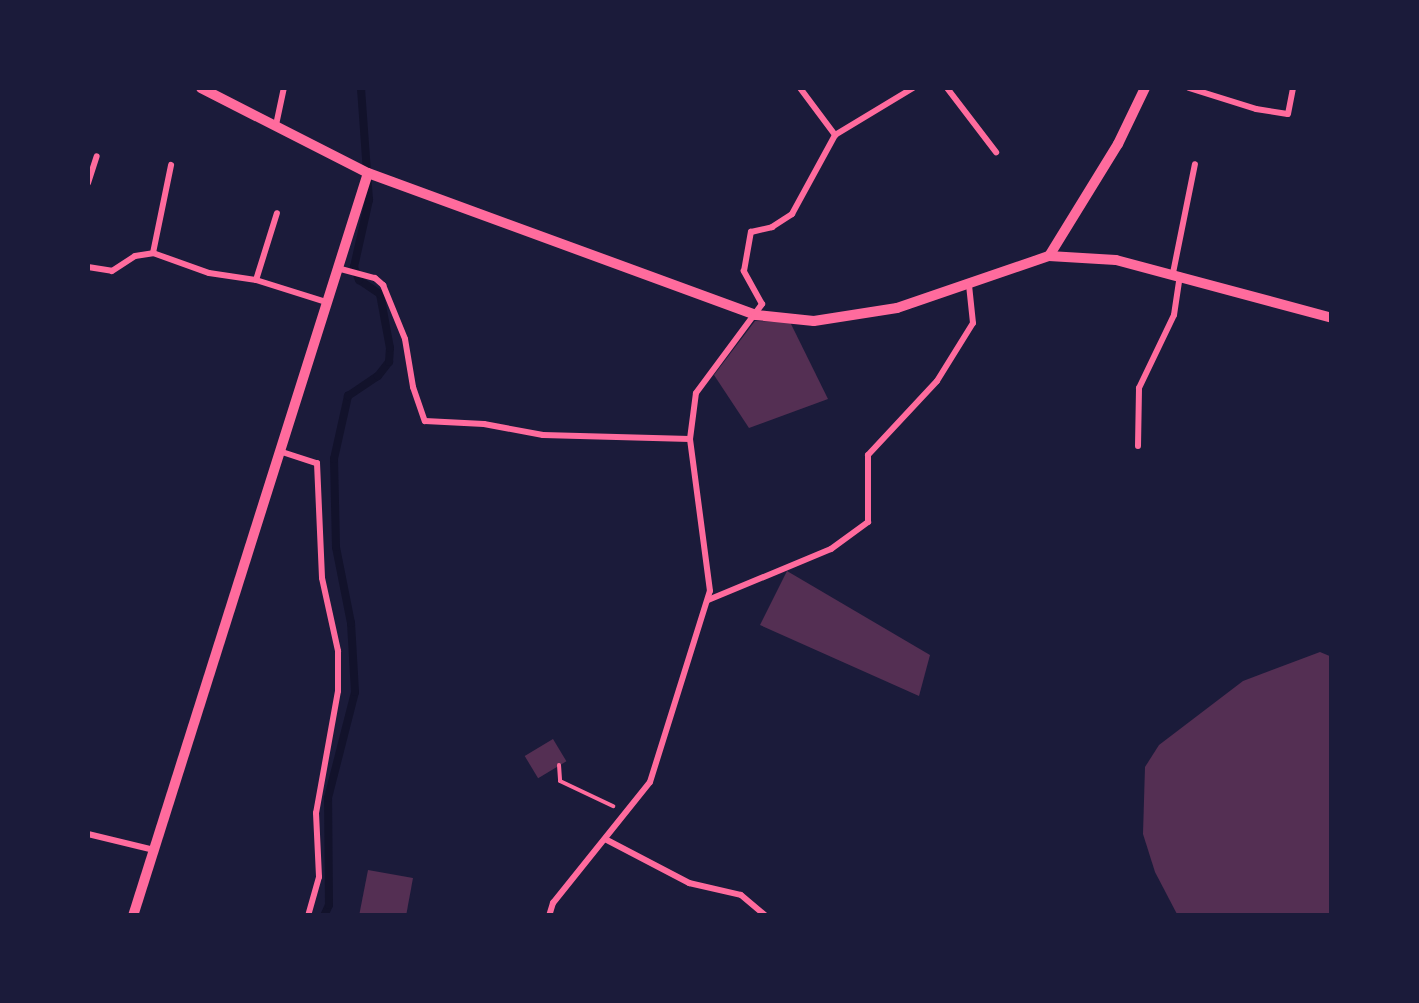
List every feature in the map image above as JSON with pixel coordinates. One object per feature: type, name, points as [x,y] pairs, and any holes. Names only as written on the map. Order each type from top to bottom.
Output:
[{"type":"street","points":[[200,88],[368,173],[756,316],[814,322],[897,308],[1049,256],[1116,260],[1332,318]]},
{"type":"street","points":[[1049,256],[1118,144],[1145,88]]},
{"type":"street","points":[[132,916],[368,173]]},
{"type":"lane","points":[[276,128],[284,88]]},
{"type":"lane","points":[[800,88],[835,135]]},
{"type":"lane","points":[[550,916],[554,903],[650,782],[708,600],[690,439],[696,392],[762,304],[744,271],[751,232],[772,228],[792,214],[835,135],[913,88]]},
{"type":"lane","points":[[946,88],[996,152]]},
{"type":"lane","points":[[1189,88],[1256,109],[1288,114],[1293,88]]},
{"type":"lane","points":[[88,183],[97,156]]},
{"type":"lane","points":[[1138,446],[1139,388],[1174,315],[1195,164]]},
{"type":"lane","points":[[153,253],[171,165]]},
{"type":"lane","points":[[256,280],[277,213]]},
{"type":"lane","points":[[88,267],[112,271],[136,256],[153,253],[209,273],[256,280],[326,302]]},
{"type":"lane","points":[[337,268],[375,278],[383,286],[404,338],[413,387],[425,421],[484,424],[543,435],[690,439]]},
{"type":"lane","points":[[708,600],[831,548],[868,522],[868,455],[937,381],[972,323],[969,283]]},
{"type":"lane","points":[[278,450],[317,463],[322,578],[338,651],[338,691],[316,813],[320,876],[308,916]]},
{"type":"lane","points":[[88,834],[155,850]]},
{"type":"lane","points":[[606,839],[689,883],[740,895],[766,916]]},
{"type":"path","points":[[560,764],[560,782],[626,812]]},
{"type":"building","points":[[755,321],[790,322],[828,399],[749,428],[714,375]]},
{"type":"building","points":[[787,571],[930,655],[919,696],[760,625]]},
{"type":"building","points":[[1320,652],[1332,657],[1332,916],[1178,916],[1155,872],[1143,834],[1145,767],[1159,745],[1243,681]]},
{"type":"building","points":[[553,739],[566,761],[538,778],[525,756]]},
{"type":"building","points":[[368,870],[413,878],[406,916],[359,916]]},
{"type":"waterway","points":[[324,916],[329,905],[328,798],[355,692],[351,623],[336,547],[334,459],[348,396],[378,376],[389,362],[390,348],[380,294],[359,280],[354,267],[369,200],[361,88]]}]
